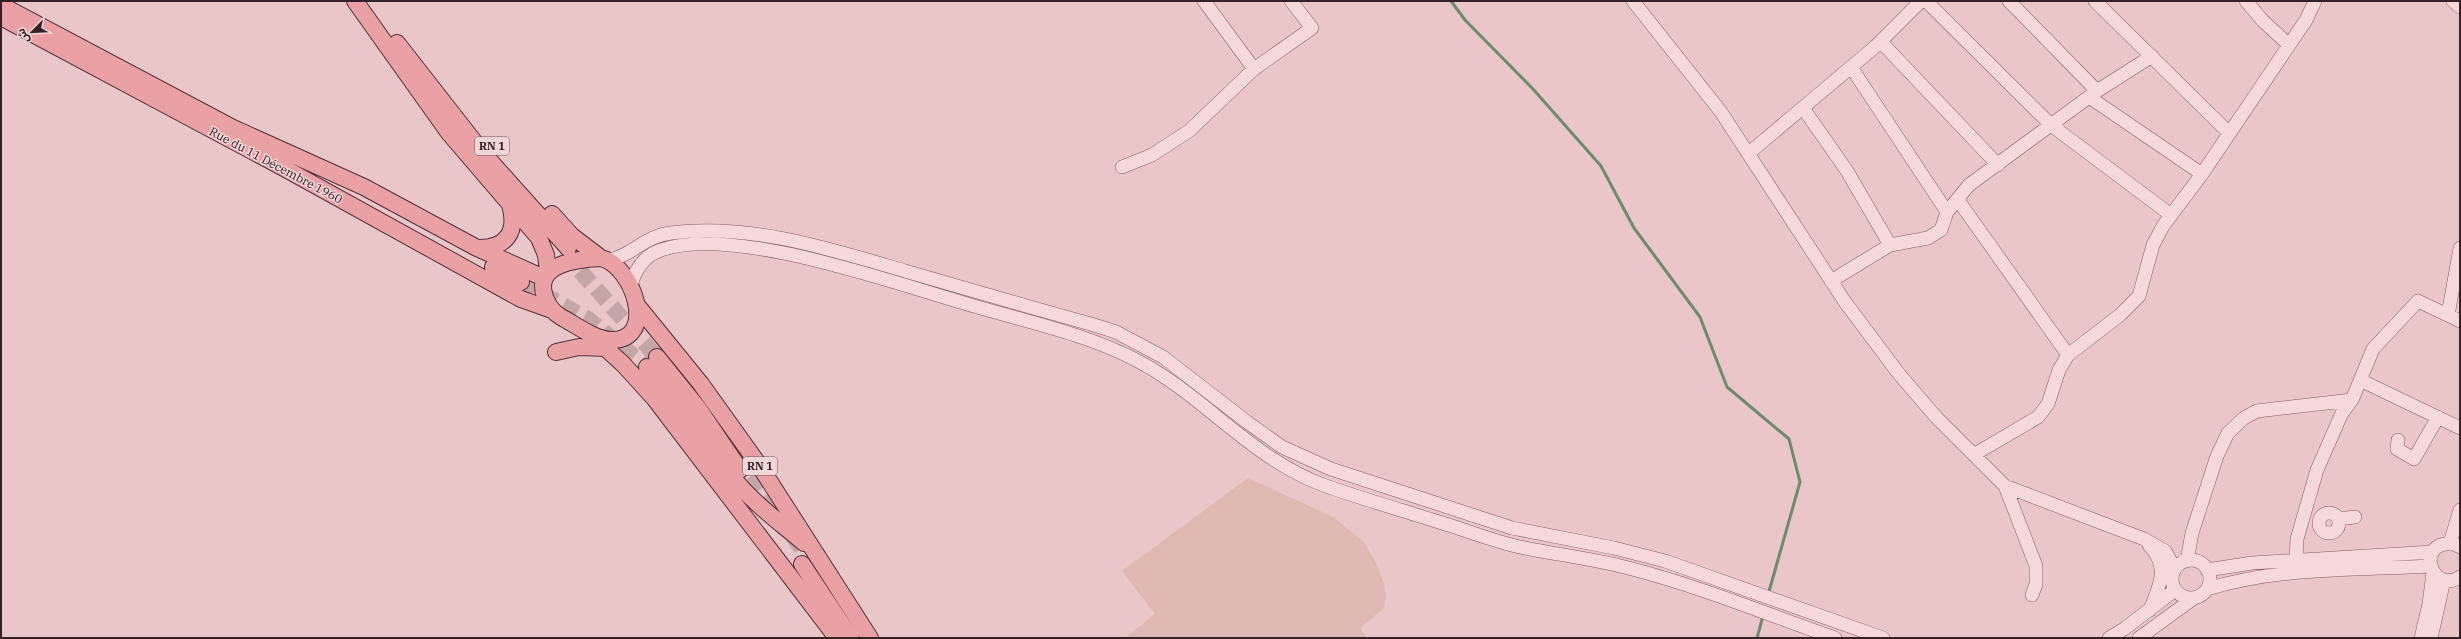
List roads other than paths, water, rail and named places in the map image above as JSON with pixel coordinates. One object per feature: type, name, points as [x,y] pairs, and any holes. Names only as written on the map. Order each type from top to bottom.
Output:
[{"type":"main road","name":"RN 1","points":[[355,1],[387,35],[413,53],[468,120],[564,228],[605,259]]},
{"type":"main road","name":"RN 1","points":[[367,1],[440,123],[539,238],[546,254],[543,275]]},
{"type":"main road","name":"Rue du 11 Décembre 1960","points":[[1,5],[233,128],[364,187],[477,248],[543,275]]},
{"type":"main road","name":"Rue du 11 Décembre 1960","points":[[1,18],[284,168],[520,290],[552,310]]},
{"type":"main road","points":[[387,35],[402,50],[483,154],[565,250]]},
{"type":"main road","points":[[287,152],[315,172],[520,290],[565,263],[605,259],[622,271],[633,296],[638,320],[635,327],[626,336],[610,340],[589,333]]},
{"type":"main road","points":[[477,248],[496,246],[507,238],[514,218],[509,203]]},
{"type":"main road","points":[[543,275],[542,285],[544,294],[552,310],[589,333],[607,348],[654,398],[786,569],[837,638]]},
{"type":"main road","name":"RN 1","points":[[633,296],[701,384],[759,465],[809,559],[859,638]]},
{"type":"main road","points":[[556,352],[579,347],[607,348]]},
{"type":"main road","points":[[652,362],[666,387],[749,496],[809,559],[851,638]]},
{"type":"main road","points":[[652,362],[662,392],[748,503],[772,540],[786,569]]},
{"type":"main road","points":[[652,362],[719,424],[750,478]]},
{"type":"main road","name":"RN 1","points":[[809,559],[870,638]]},
{"type":"street","points":[[1204,1],[1254,69]]},
{"type":"street","points":[[1122,167],[1152,155],[1189,130],[1254,69],[1312,28],[1291,1]]},
{"type":"street","points":[[1749,153],[1881,42],[1921,1]]},
{"type":"street","points":[[1926,1],[2051,125],[2171,216]]},
{"type":"street","points":[[2009,1],[2093,94],[2202,174]]},
{"type":"street","points":[[2095,1],[2229,133]]},
{"type":"street","points":[[2246,1],[2289,45]]},
{"type":"street","points":[[1978,457],[2038,417],[2048,404],[2059,370],[2068,355],[2120,315],[2139,296],[2153,245],[2171,216],[2202,174],[2306,20],[2315,1]]},
{"type":"street","points":[[2453,1],[2460,7]]},
{"type":"street","points":[[1635,2],[1721,112],[1832,281],[1899,374],[1936,417],[1978,457],[1993,476],[2005,486],[2144,540],[2165,551],[2176,569]]},
{"type":"street","points":[[1881,42],[1998,165]]},
{"type":"street","points":[[1832,281],[1890,244],[1928,238],[1941,230],[1947,212],[1958,200],[1960,194],[1969,185],[2093,94],[2152,56]]},
{"type":"street","points":[[1851,67],[1947,212]]},
{"type":"street","points":[[1803,108],[1847,171],[1890,244]]},
{"type":"street","points":[[1958,200],[2068,355]]},
{"type":"street","points":[[605,259],[619,258],[651,237],[670,233],[719,231],[749,234],[814,245],[1091,324],[1116,332],[1163,357],[1247,422],[1282,446],[1310,461],[1524,532],[1614,548],[1665,561],[1883,638]]},
{"type":"street","points":[[633,296],[635,274],[644,261],[656,252],[671,247],[701,245],[730,246],[812,259],[1108,346],[1155,370],[1173,382],[1269,459],[1289,471],[1328,487],[1518,547],[1636,569],[1835,638]]},
{"type":"street","points":[[2448,315],[2460,248]]},
{"type":"street","points":[[2296,560],[2300,527],[2312,491],[2316,470],[2339,420],[2352,400],[2373,349],[2418,301],[2460,321]]},
{"type":"street","points":[[2360,380],[2460,428]]},
{"type":"street","points":[[2188,561],[2192,533],[2218,456],[2228,433],[2247,416],[2256,411],[2352,400]]},
{"type":"street","points":[[2398,440],[2397,449],[2414,459],[2438,417]]},
{"type":"street","points":[[2005,486],[2036,566],[2036,584],[2032,595]]},
{"type":"street","points":[[2421,638],[2430,604],[2433,552],[2438,546],[2455,545],[2460,510]]},
{"type":"street","points":[[2300,527],[2307,529],[2320,527],[2319,521],[2324,514],[2334,514],[2338,519],[2355,517]]},
{"type":"street","points":[[2144,540],[2155,552],[2162,568],[2160,584],[2150,610]]},
{"type":"street","points":[[2207,570],[2252,563],[2433,552]]},
{"type":"street","points":[[2194,598],[2182,596],[2175,590],[2172,580],[2176,569],[2188,561],[2197,562],[2207,570],[2210,581],[2207,589]]},
{"type":"street","points":[[2139,638],[2207,589],[2252,577],[2279,574],[2432,569],[2444,580],[2453,580],[2460,577]]},
{"type":"street","points":[[2431,638],[2444,580]]},
{"type":"street","points":[[2109,638],[2150,610],[2175,590]]},
{"type":"waterway","points":[[1451,1],[1465,20],[1533,89],[1601,166],[1634,228],[1700,317],[1727,387],[1789,439],[1800,482],[1768,595]]},
{"type":"waterway","points":[[1757,638],[1763,616]]},
{"type":"tunnel","points":[[564,253],[657,357]]},
{"type":"tunnel","points":[[521,282],[588,319],[647,367]]},
{"type":"tunnel","points":[[753,475],[808,559]]}]
